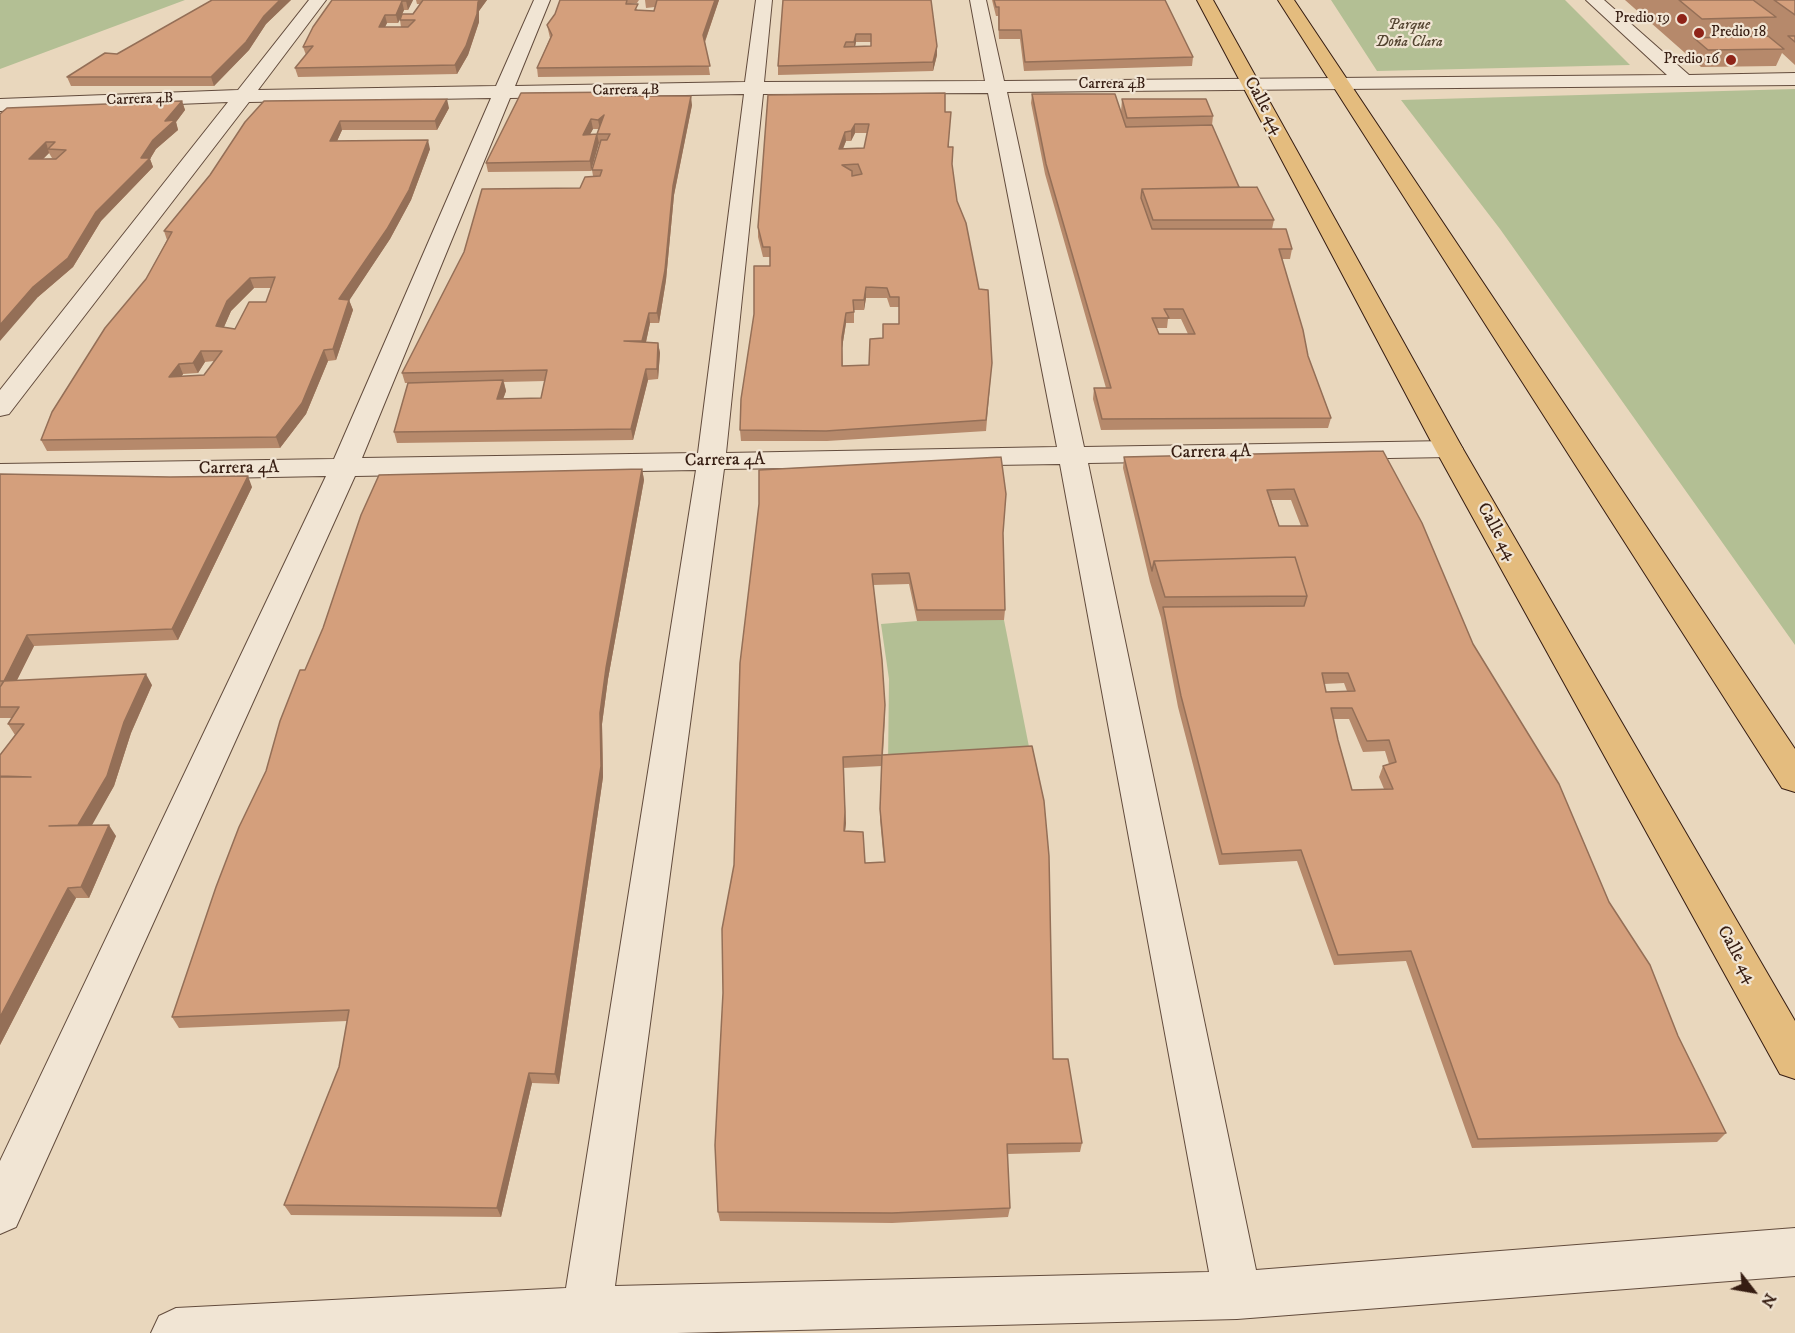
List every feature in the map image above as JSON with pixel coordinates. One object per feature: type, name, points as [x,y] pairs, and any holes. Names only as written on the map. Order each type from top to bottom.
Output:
[{"type":"main road","name":"Calle 44","points":[[1205,0],[1449,449],[1795,1060]]},
{"type":"main road","points":[[1286,0],[1578,443],[1795,778]]},
{"type":"street","points":[[0,408],[318,0]]},
{"type":"street","points":[[0,1211],[344,468],[542,0]]},
{"type":"street","points":[[587,1311],[711,461],[764,0]]},
{"type":"street","points":[[978,0],[1072,455],[1237,1295]]},
{"type":"street","points":[[1594,0],[1684,80]]},
{"type":"street","name":"Carrera 4B","points":[[0,105],[244,96],[754,88],[1340,85],[1795,79]]},
{"type":"street","name":"Carrera 4A","points":[[0,473],[1449,449]]},
{"type":"street","points":[[176,1333],[587,1311],[1237,1295],[1795,1252]]},
{"type":"green space","points":[[0,0],[185,0],[0,69]]},
{"type":"green space","name":"Parque Doña Clara","points":[[1331,0],[1565,0],[1630,65],[1377,71]]},
{"type":"green space","points":[[1795,89],[1795,645],[1500,229],[1401,100]]},
{"type":"green space","points":[[930,620],[1004,620],[1031,757],[888,765],[889,679],[881,624]]},
{"type":"building","points":[[212,0],[280,0],[264,16],[246,42],[211,77],[67,77],[105,53],[117,54]]},
{"type":"building","points":[[332,0],[406,0],[402,1],[396,15],[385,15],[379,27],[408,27],[415,20],[400,20],[402,14],[413,14],[423,0],[480,0],[466,46],[455,65],[295,68],[313,46],[303,47],[313,27]]},
{"type":"building","points":[[560,0],[627,0],[626,4],[638,4],[635,10],[654,11],[657,0],[715,0],[703,35],[710,66],[537,68],[552,35],[547,25],[555,14]]},
{"type":"building","points":[[783,0],[931,0],[937,46],[933,62],[778,66]],"holes":[[[856,34],[871,34],[871,46],[844,47],[846,42],[854,42]]]},
{"type":"building","points":[[994,0],[1165,0],[1193,57],[1025,62],[1021,30],[999,30],[999,7],[996,7]]},
{"type":"building","points":[[1679,0],[1753,0],[1776,17],[1702,19]]},
{"type":"building","points":[[1774,0],[1795,0],[1795,15]]},
{"type":"building","points":[[1768,36],[1784,49],[1708,50],[1694,38]]},
{"type":"building","points":[[625,92],[623,96],[691,96],[673,186],[665,270],[657,313],[649,313],[642,341],[624,341],[658,343],[657,369],[646,369],[631,429],[394,432],[408,383],[503,380],[497,399],[541,398],[547,370],[402,373],[464,252],[482,189],[580,188],[585,177],[600,176],[602,170],[592,170],[601,140],[607,140],[610,134],[597,134],[590,161],[486,163],[521,93]],"holes":[[[604,115],[597,134],[583,135],[591,119],[598,120]]]},
{"type":"building","points":[[945,93],[945,112],[951,112],[948,147],[953,147],[952,164],[957,201],[966,223],[979,289],[988,290],[992,363],[986,420],[826,431],[740,430],[741,399],[754,314],[754,266],[770,266],[770,247],[763,247],[758,227],[768,95]],"holes":[[[855,124],[869,124],[864,148],[839,149],[845,132],[851,131]],[[858,164],[862,174],[852,176],[852,171],[842,165]],[[866,287],[887,288],[890,297],[899,297],[899,324],[883,324],[883,338],[870,339],[869,365],[842,366],[842,337],[846,313],[854,312],[853,300],[864,300]]]},
{"type":"building","points":[[1032,94],[1115,94],[1126,127],[1212,125],[1239,187],[1142,189],[1141,198],[1152,229],[1286,229],[1292,249],[1279,249],[1303,330],[1308,356],[1331,418],[1102,419],[1094,388],[1111,388],[1046,164]],"holes":[[[1164,309],[1183,309],[1195,334],[1159,334],[1152,318],[1169,318]]]},
{"type":"building","points":[[447,99],[435,121],[340,121],[330,141],[428,140],[409,190],[387,229],[339,299],[349,300],[333,349],[324,350],[302,403],[276,437],[41,440],[52,412],[105,328],[146,279],[172,232],[164,231],[210,175],[245,122],[264,101]],"holes":[[[275,277],[266,302],[249,302],[235,329],[216,326],[227,301],[250,278]],[[201,351],[222,351],[204,375],[169,377],[179,364],[193,363]]]},
{"type":"building","points":[[1122,99],[1206,99],[1213,116],[1127,118]]},
{"type":"building","points":[[182,101],[165,121],[175,120],[153,140],[141,158],[150,158],[96,212],[68,258],[33,287],[0,325],[0,114],[7,108]],"holes":[[[46,142],[55,142],[48,149],[66,150],[56,159],[29,159]]]},
{"type":"building","points":[[1257,187],[1274,220],[1153,220],[1142,189]]},
{"type":"building","points":[[1383,451],[1422,523],[1473,644],[1559,784],[1609,902],[1650,965],[1678,1036],[1726,1133],[1478,1139],[1411,951],[1338,955],[1301,850],[1222,854],[1181,696],[1163,607],[1304,606],[1307,596],[1295,557],[1154,561],[1152,571],[1124,457]],"holes":[[[1294,489],[1308,526],[1279,526],[1267,490]],[[1322,673],[1348,673],[1355,691],[1326,692]],[[1331,708],[1352,708],[1367,741],[1389,740],[1396,762],[1383,766],[1393,789],[1352,790]]]},
{"type":"building","points":[[1001,457],[1006,494],[1003,533],[1005,610],[917,610],[909,573],[872,574],[885,705],[882,755],[1032,746],[1044,801],[1049,856],[1053,1059],[1068,1059],[1082,1143],[1007,1144],[1010,1208],[892,1213],[718,1212],[715,1145],[723,993],[722,929],[734,865],[740,663],[759,504],[759,470]],"holes":[[[882,755],[880,809],[885,862],[865,863],[863,832],[844,831],[843,757]]]},
{"type":"building","points":[[642,469],[606,668],[600,713],[601,766],[555,1074],[529,1073],[497,1208],[284,1205],[339,1067],[349,1010],[172,1017],[216,887],[239,827],[266,771],[280,721],[300,670],[305,670],[323,628],[361,515],[379,475]]},
{"type":"building","points":[[0,474],[248,476],[172,629],[27,635],[4,681],[0,681]]},
{"type":"building","points":[[1295,557],[1307,596],[1165,597],[1154,561]]},
{"type":"building","points":[[146,674],[124,722],[107,776],[78,825],[49,826],[109,825],[81,887],[68,888],[0,1017],[0,777],[31,777],[0,776],[0,755],[24,724],[8,724],[19,707],[0,707],[0,687],[4,681]]},
{"type":"place","name":"Predio 19","points":[[1682,19]]},
{"type":"place","name":"Predio 18","points":[[1699,33]]},
{"type":"place","name":"Predio 16","points":[[1731,60]]}]
